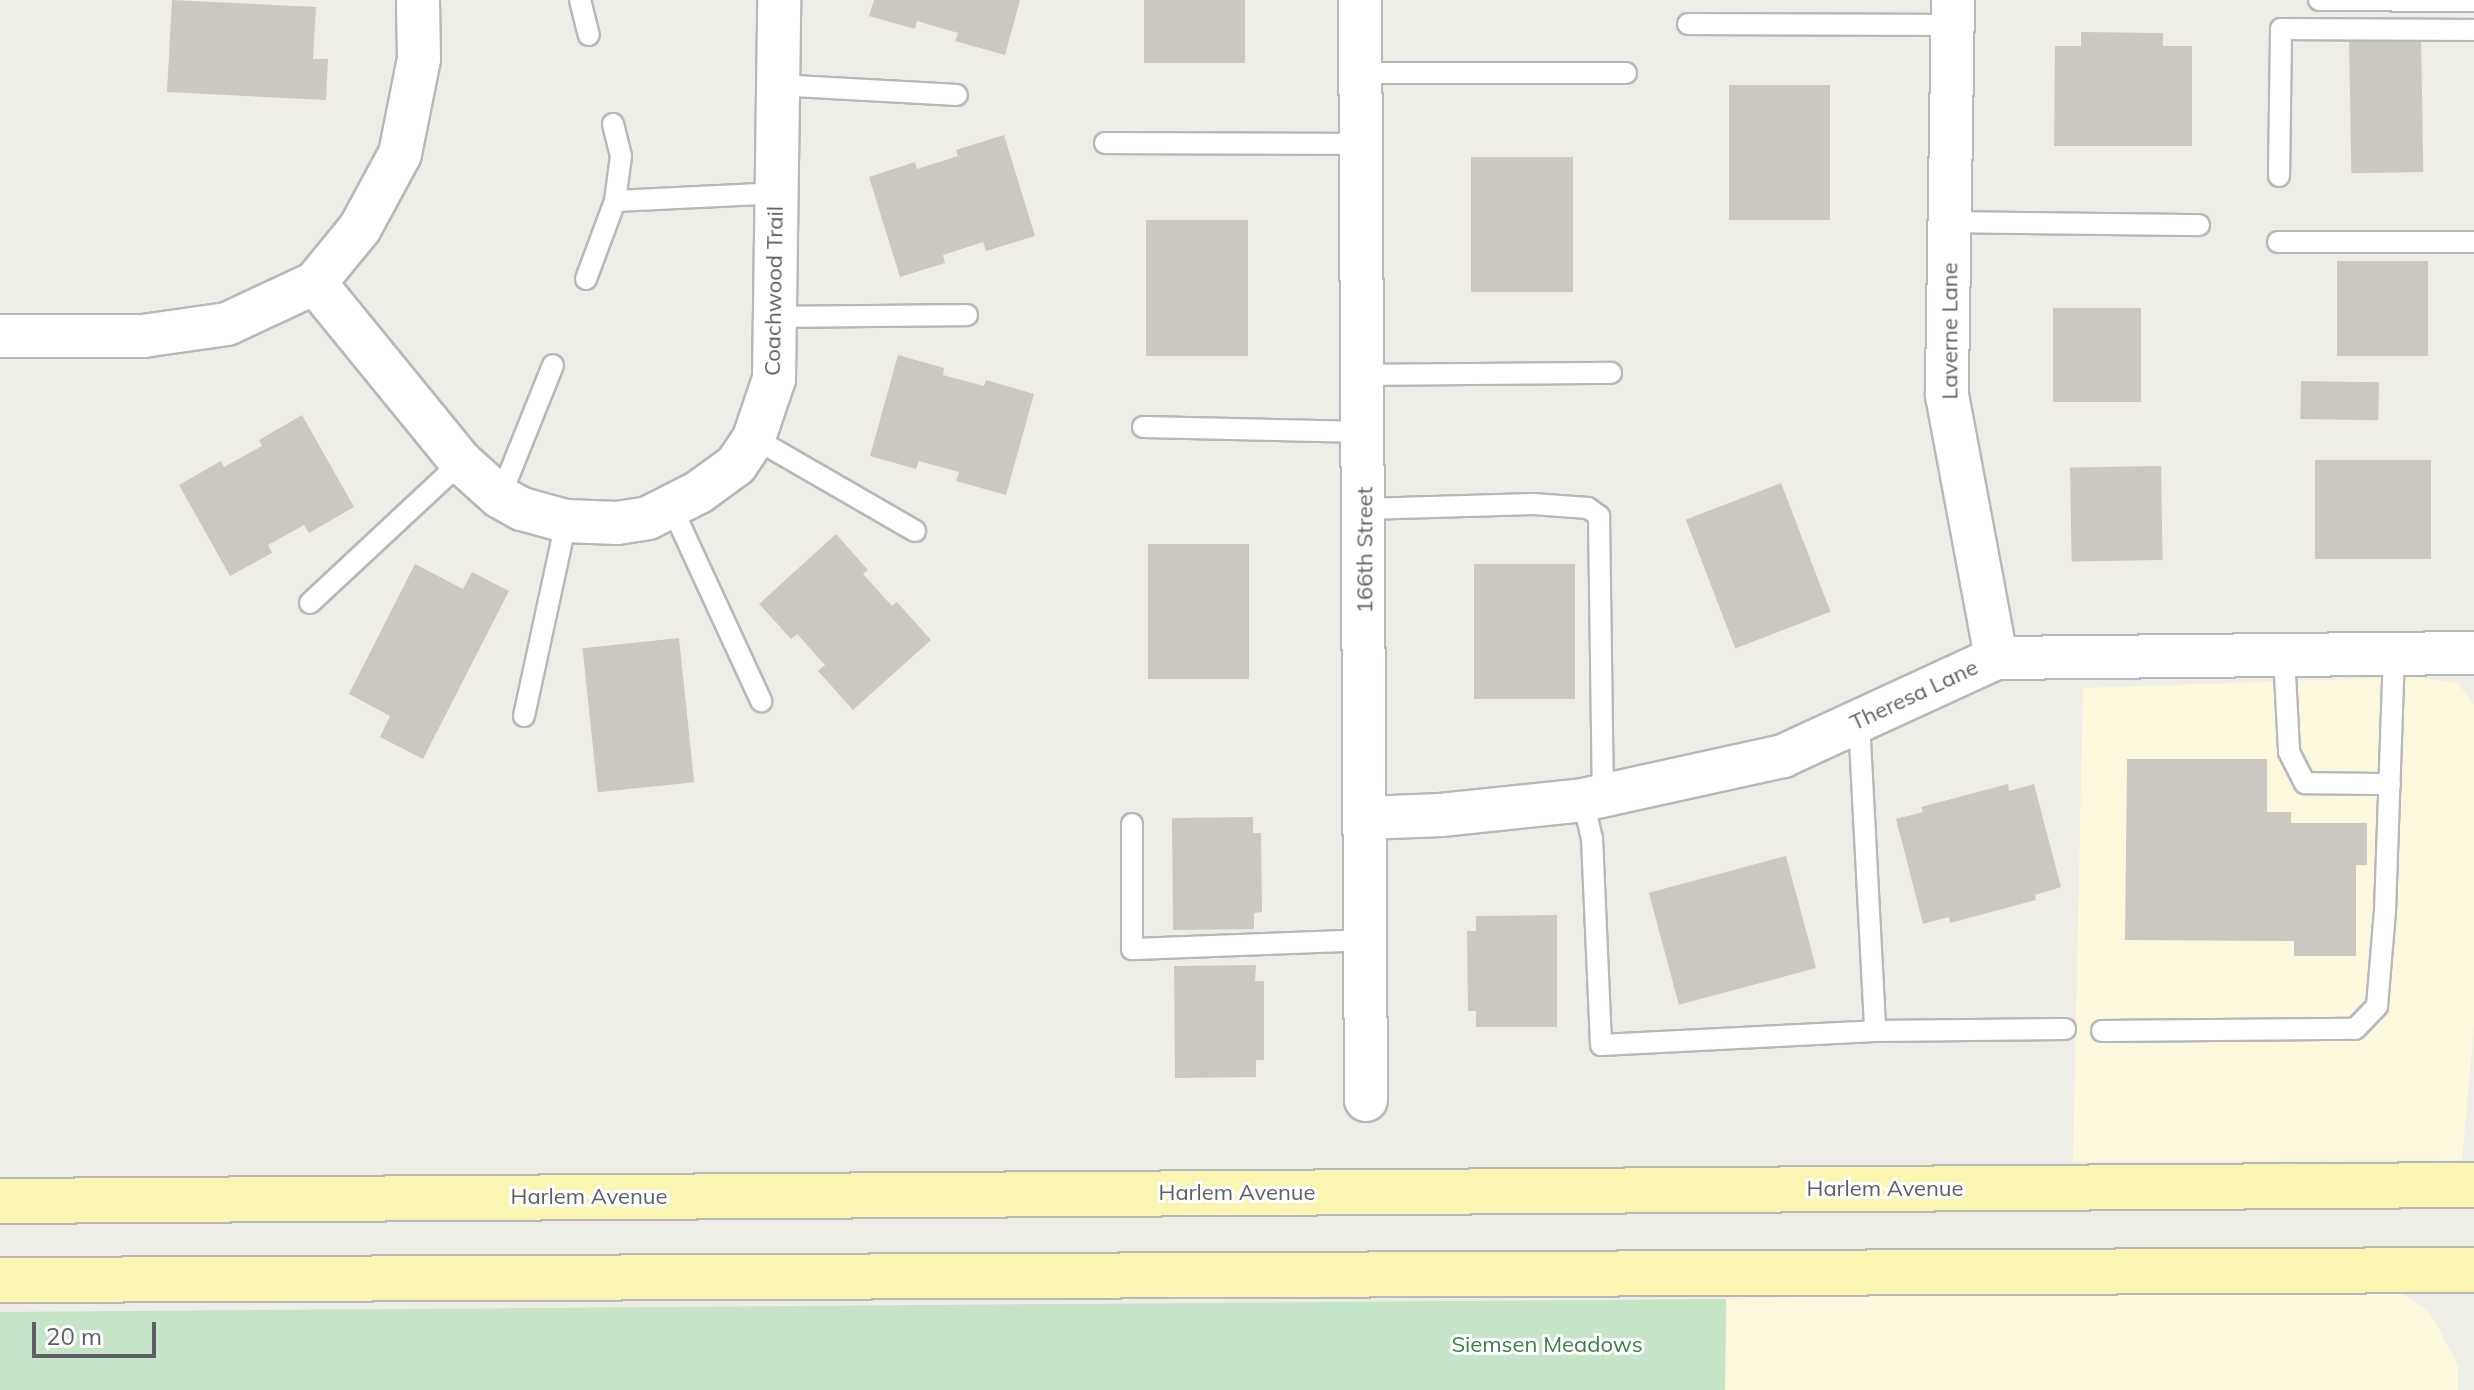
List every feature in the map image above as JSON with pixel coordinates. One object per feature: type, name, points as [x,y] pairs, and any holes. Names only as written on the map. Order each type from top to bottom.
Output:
[{"type":"main road","name":"Harlem Avenue","points":[[0,1201],[2474,1185]]},
{"type":"main road","points":[[0,1280],[2474,1270]]},
{"type":"street","points":[[0,336],[143,336],[227,324],[315,283],[360,228],[400,154],[419,59],[418,0]]},
{"type":"street","name":"Coachwood Trail","points":[[315,283],[461,462],[500,497],[522,509],[566,521],[617,523],[648,518],[672,508],[736,465],[754,438],[774,379],[779,0]]},
{"type":"street","name":"166th Street","points":[[1360,0],[1366,1100]]},
{"type":"street","name":"Laverne Lane","points":[[1953,12],[1947,395],[1996,658]]},
{"type":"street","name":"Theresa Lane","points":[[1366,818],[1441,815],[1593,799],[1783,756],[1996,658],[2474,653]]},
{"type":"lane","points":[[580,0],[589,35]]},
{"type":"lane","points":[[2319,0],[2474,1]]},
{"type":"lane","points":[[1688,24],[1953,12]]},
{"type":"lane","points":[[2279,176],[2281,29],[2474,30]]},
{"type":"lane","points":[[1361,73],[1626,73]]},
{"type":"lane","points":[[777,85],[957,95]]},
{"type":"lane","points":[[586,279],[615,201],[621,156],[613,124]]},
{"type":"lane","points":[[1105,143],[1362,144]]},
{"type":"lane","points":[[615,201],[776,193]]},
{"type":"lane","points":[[1950,222],[2199,225]]},
{"type":"lane","points":[[2278,242],[2474,242]]},
{"type":"lane","points":[[777,317],[967,315]]},
{"type":"lane","points":[[500,497],[553,365]]},
{"type":"lane","points":[[1363,375],[1611,373]]},
{"type":"lane","points":[[1143,427],[1364,432]]},
{"type":"lane","points":[[754,438],[915,531]]},
{"type":"lane","points":[[310,603],[461,462]]},
{"type":"lane","points":[[1365,509],[1533,504],[1588,508],[1599,516],[1592,838],[1601,1045],[1875,1031],[2065,1029]]},
{"type":"lane","points":[[672,508],[761,701]]},
{"type":"lane","points":[[524,716],[566,521]]},
{"type":"lane","points":[[2102,1031],[2355,1029],[2377,1006],[2385,911],[2394,654]]},
{"type":"lane","points":[[2284,655],[2289,752],[2305,783],[2390,784]]},
{"type":"lane","points":[[1859,721],[1875,1031]]},
{"type":"lane","points":[[1132,824],[1132,949],[1366,940]]},
{"type":"shaded area","points":[[2413,677],[2458,683],[2474,705],[2474,1027],[2462,1160],[2073,1162],[2083,688]]},
{"type":"shaded area","points":[[2334,1285],[2376,1288],[2404,1295],[2429,1311],[2458,1365],[2458,1390],[1725,1390],[1726,1299]]},
{"type":"green space","name":"Siemsen Meadows","points":[[1726,1299],[1725,1390],[0,1390],[0,1312]]},
{"type":"building","points":[[172,0],[316,7],[313,59],[328,59],[326,100],[167,92]]},
{"type":"building","points":[[874,0],[1020,0],[1005,55],[955,41],[958,33],[917,21],[915,29],[869,16]]},
{"type":"building","points":[[1144,0],[1245,0],[1245,63],[1144,63]]},
{"type":"building","points":[[2081,32],[2163,33],[2163,46],[2192,46],[2192,146],[2054,146],[2055,46],[2081,46]]},
{"type":"building","points":[[2421,37],[2423,172],[2351,173],[2349,38]]},
{"type":"building","points":[[1729,85],[1830,85],[1830,220],[1729,220]]},
{"type":"building","points":[[1004,135],[1035,236],[986,251],[983,242],[943,255],[945,263],[900,277],[869,177],[915,162],[917,169],[958,156],[956,150]]},
{"type":"building","points":[[1471,157],[1573,157],[1573,292],[1471,292]]},
{"type":"building","points":[[1146,220],[1248,220],[1248,356],[1146,356]]},
{"type":"building","points":[[2337,261],[2428,261],[2428,356],[2337,356]]},
{"type":"building","points":[[2053,308],[2141,308],[2141,402],[2053,402]]},
{"type":"building","points":[[898,355],[944,368],[943,375],[984,386],[986,380],[1034,394],[1006,495],[956,481],[959,472],[919,461],[916,469],[870,456]]},
{"type":"building","points":[[2301,381],[2379,382],[2378,420],[2300,419]]},
{"type":"building","points":[[302,415],[354,507],[309,533],[304,525],[268,545],[272,553],[230,576],[179,485],[221,461],[224,467],[262,446],[259,440]]},
{"type":"building","points":[[2315,460],[2431,460],[2431,559],[2315,559]]},
{"type":"building","points":[[2161,466],[2163,560],[2072,562],[2070,468]]},
{"type":"building","points":[[1781,483],[1830,612],[1735,648],[1686,520]]},
{"type":"building","points":[[836,534],[868,570],[863,574],[892,606],[897,602],[931,640],[853,710],[818,671],[825,665],[797,634],[791,639],[759,604]]},
{"type":"building","points":[[1148,544],[1249,544],[1249,679],[1148,679]]},
{"type":"building","points":[[415,564],[463,589],[472,572],[509,591],[423,759],[380,737],[390,716],[349,694]]},
{"type":"building","points":[[1474,564],[1575,564],[1575,699],[1474,699]]},
{"type":"building","points":[[679,638],[694,782],[598,792],[583,648]]},
{"type":"building","points":[[2127,759],[2267,759],[2267,812],[2291,812],[2291,823],[2367,823],[2367,865],[2356,865],[2356,956],[2294,956],[2294,941],[2125,940]]},
{"type":"building","points":[[2008,784],[2009,791],[2034,784],[2061,887],[2035,895],[2036,900],[1950,923],[1949,917],[1923,924],[1896,819],[1923,812],[1921,807]]},
{"type":"building","points":[[1253,817],[1253,833],[1261,833],[1262,912],[1254,913],[1254,929],[1173,930],[1172,818]]},
{"type":"building","points":[[1786,856],[1816,968],[1679,1005],[1649,893]]},
{"type":"building","points":[[1557,915],[1557,1027],[1476,1027],[1476,1011],[1468,1011],[1467,931],[1476,931],[1476,916]]},
{"type":"building","points":[[1256,965],[1255,981],[1264,981],[1264,1060],[1256,1060],[1256,1077],[1175,1078],[1174,966]]}]
